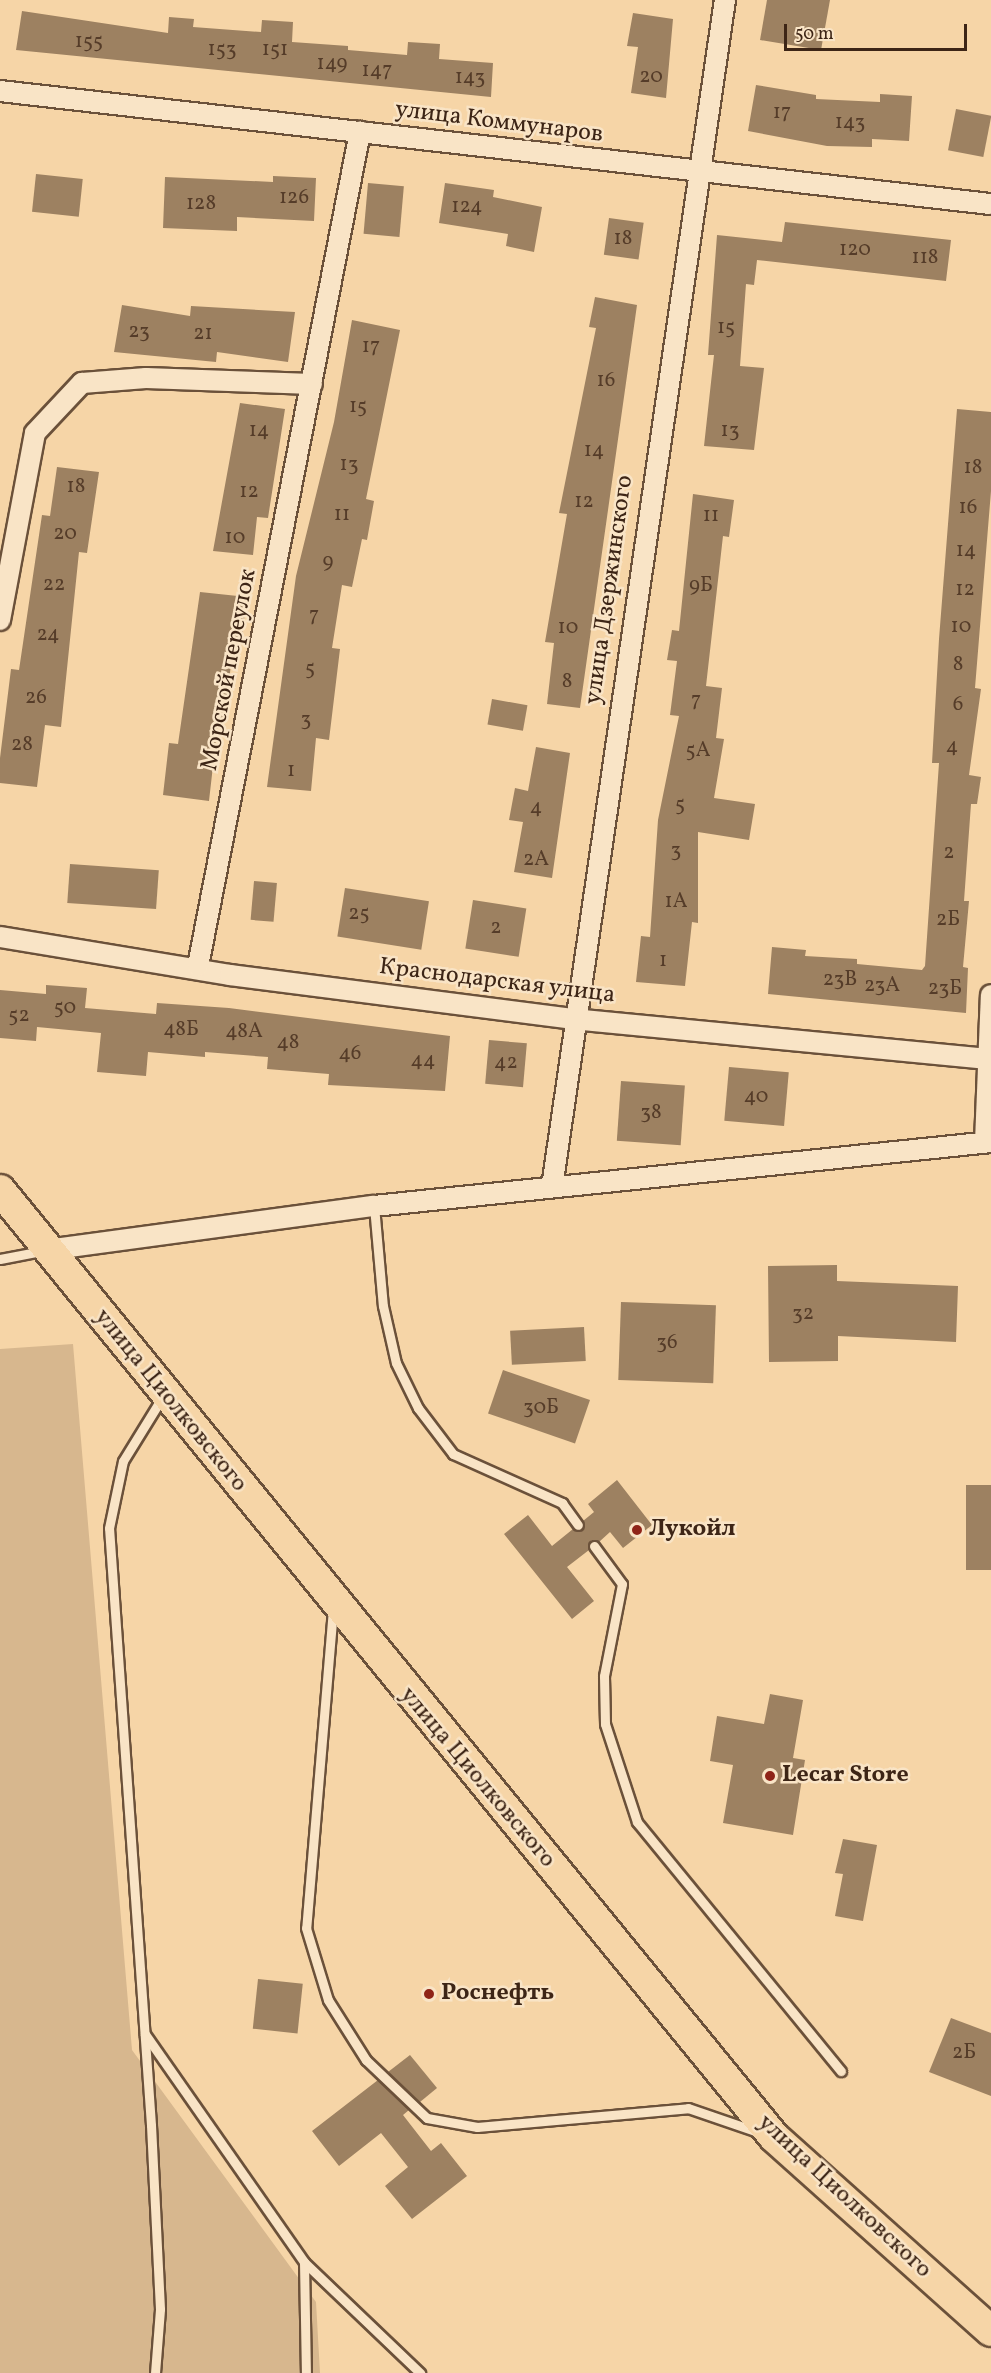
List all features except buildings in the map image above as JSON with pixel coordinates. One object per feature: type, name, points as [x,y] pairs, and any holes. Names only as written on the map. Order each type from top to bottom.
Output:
[{"type":"main road","name":"улица Циолковского","points":[[0,1190],[333,1604],[774,2137],[991,2331]]},
{"type":"street","name":"улица Дзержинского","points":[[552,1187],[572,1018],[725,0]]},
{"type":"street","name":"улица Коммунаров","points":[[0,91],[698,174],[991,204]]},
{"type":"street","name":"Морской переулок","points":[[198,966],[360,132]]},
{"type":"street","points":[[0,620],[35,433],[82,383],[146,378],[312,384]]},
{"type":"street","name":"Краснодарская улица","points":[[0,937],[198,966],[230,975],[572,1018],[989,1059]]},
{"type":"street","points":[[47,1250],[374,1206],[988,1142],[991,995]]},
{"type":"lane","points":[[374,1206],[383,1306],[396,1363],[418,1408],[453,1454],[562,1503],[578,1525]]},
{"type":"lane","points":[[0,1259],[47,1250]]},
{"type":"lane","points":[[155,2373],[160,2309],[145,2033],[110,1528],[123,1461],[164,1394]]},
{"type":"lane","points":[[594,1546],[622,1584],[604,1676],[604,1724],[637,1822],[841,2071]]},
{"type":"lane","points":[[333,1604],[306,1928],[328,2000],[366,2060],[427,2118],[477,2127],[688,2108],[774,2137]]},
{"type":"lane","points":[[145,2033],[304,2262],[404,2369],[420,2373]]},
{"type":"lane","points":[[304,2262],[306,2373]]},
{"type":"shaded area","points":[[73,1344],[132,2050],[316,2302],[320,2373],[0,2373],[0,1349]]},
{"type":"place","name":"Лукойл","points":[[637,1530]]},
{"type":"place","name":"Lecar Store","points":[[770,1776]]},
{"type":"place","name":"Роснефть","points":[[429,1994]]}]
